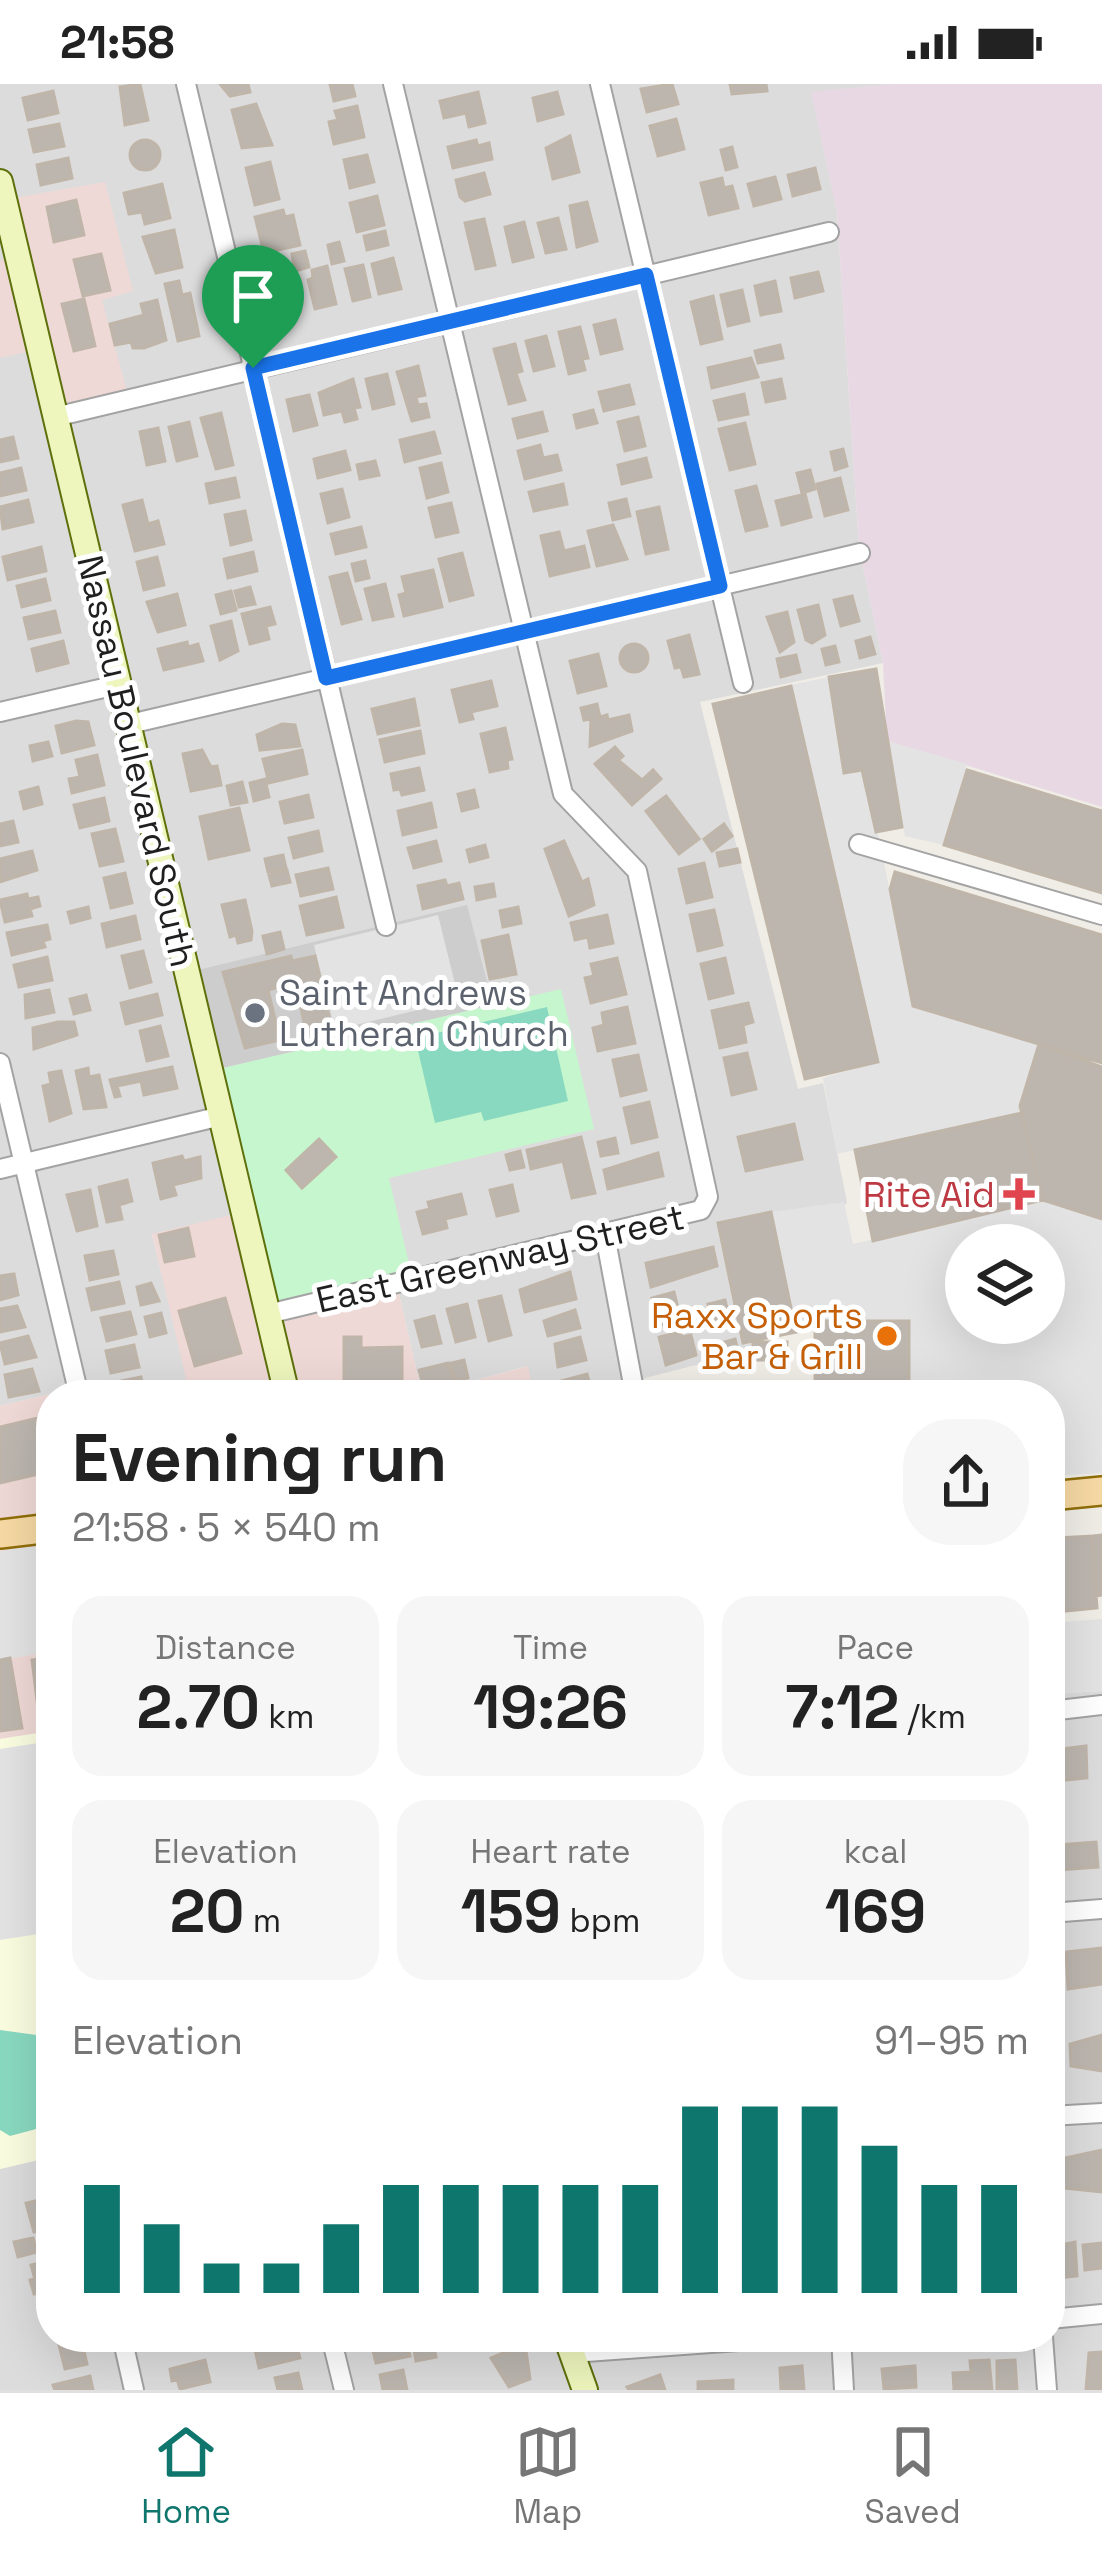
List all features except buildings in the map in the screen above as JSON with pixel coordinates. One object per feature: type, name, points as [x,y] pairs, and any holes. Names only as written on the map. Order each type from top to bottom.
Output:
[{"type":"main road","name":"Nassau Boulevard South","points":[[0,182],[8,253],[55,417],[121,684],[283,1380]]},
{"type":"main road","points":[[1065,1495],[1102,1491]]},
{"type":"main road","points":[[0,1534],[36,1530]]},
{"type":"main road","points":[[571,2352],[585,2390]]},
{"type":"street","points":[[186,84],[386,926]]},
{"type":"street","points":[[393,84],[523,632]]},
{"type":"street","points":[[600,84],[743,683]]},
{"type":"street","points":[[55,417],[829,232]]},
{"type":"street","points":[[130,724],[860,553]]},
{"type":"street","name":"East Greenway Street","points":[[268,1314],[701,1210],[708,1180],[637,872],[623,852],[576,814],[563,794],[523,632]]},
{"type":"street","points":[[0,712],[121,684]]},
{"type":"street","points":[[860,844],[1102,915]]},
{"type":"street","points":[[0,1063],[75,1380]]},
{"type":"street","points":[[0,1169],[221,1116]]},
{"type":"street","points":[[605,1235],[632,1380]]},
{"type":"street","points":[[1065,1710],[1102,1706]]},
{"type":"street","points":[[1065,1912],[1102,1909]]},
{"type":"street","points":[[1065,2115],[1102,2113]]},
{"type":"street","points":[[1065,2318],[1102,2314]]},
{"type":"street","points":[[125,2352],[134,2390]]},
{"type":"street","points":[[335,2352],[344,2390]]},
{"type":"street","points":[[842,2352],[844,2390]]},
{"type":"street","points":[[1044,2352],[1047,2390]]},
{"type":"shaded area","points":[[0,84],[893,84],[812,93],[837,212],[859,547],[883,663],[700,702],[798,1089],[823,1083],[847,1202],[747,1352],[643,1380],[530,1380],[527,1366],[476,1380],[419,1380],[395,1276],[152,1235],[188,1380],[36,1380],[36,1397],[0,1406]]},
{"type":"shaded area","points":[[893,84],[1102,84],[1102,807],[887,741],[883,663],[859,547],[837,212],[811,92]]},
{"type":"shaded area","points":[[105,182],[133,291],[102,300],[128,395],[59,412],[43,348],[0,358],[0,260],[21,254],[8,199]]},
{"type":"shaded area","points":[[829,677],[844,772],[862,770],[869,790],[913,1005],[1039,1044],[1020,1114],[837,1154],[823,1078],[878,1062],[791,685]]},
{"type":"shaded area","points":[[887,741],[967,764],[944,845],[905,836]]},
{"type":"shaded area","points":[[467,905],[493,1005],[219,1069],[198,970]]},
{"type":"shaded area","points":[[438,915],[459,1000],[335,1030],[314,945]]},
{"type":"shaded area","points":[[1043,1200],[1102,1219],[1102,1473],[1065,1475],[1065,1380],[909,1380],[909,1321],[815,1323],[796,1332],[771,1212],[844,1202],[853,1244]]},
{"type":"shaded area","points":[[252,1210],[395,1276],[419,1380],[186,1380],[152,1234]]},
{"type":"shaded area","points":[[528,1366],[530,1380],[477,1380]]},
{"type":"shaded area","points":[[36,1397],[36,1733],[0,1739],[0,1406]]},
{"type":"shaded area","points":[[36,1545],[36,1654],[0,1660],[0,1551]]},
{"type":"shaded area","points":[[1102,1619],[1102,1691],[1065,1693],[1065,1622]]},
{"type":"shaded area","points":[[1102,1691],[1102,2390],[0,2390],[0,2169],[36,2161],[36,2352],[1065,2352],[1065,1693]]},
{"type":"shaded area","points":[[36,1733],[36,2161],[0,2169],[0,1739]]},
{"type":"shaded area","points":[[36,1743],[36,1934],[0,1940],[0,1749]]},
{"type":"green space","points":[[561,989],[594,1129],[389,1178],[411,1272],[275,1304],[219,1069]]},
{"type":"green space","points":[[547,1007],[568,1101],[484,1121],[481,1112],[435,1123],[415,1038]]},
{"type":"green space","points":[[0,2030],[36,2035],[36,2129],[10,2136],[0,2130]]},
{"type":"place","name":"Saint Andrews Lutheran Church","points":[[255,1013]]},
{"type":"place","name":"Rite Aid","points":[[1019,1194]]},
{"type":"place","name":"Raxx Sports Bar & Grill","points":[[887,1336]]},
{"type":"route","points":[[646,275],[720,586],[326,678],[253,368],[646,275]]}]
